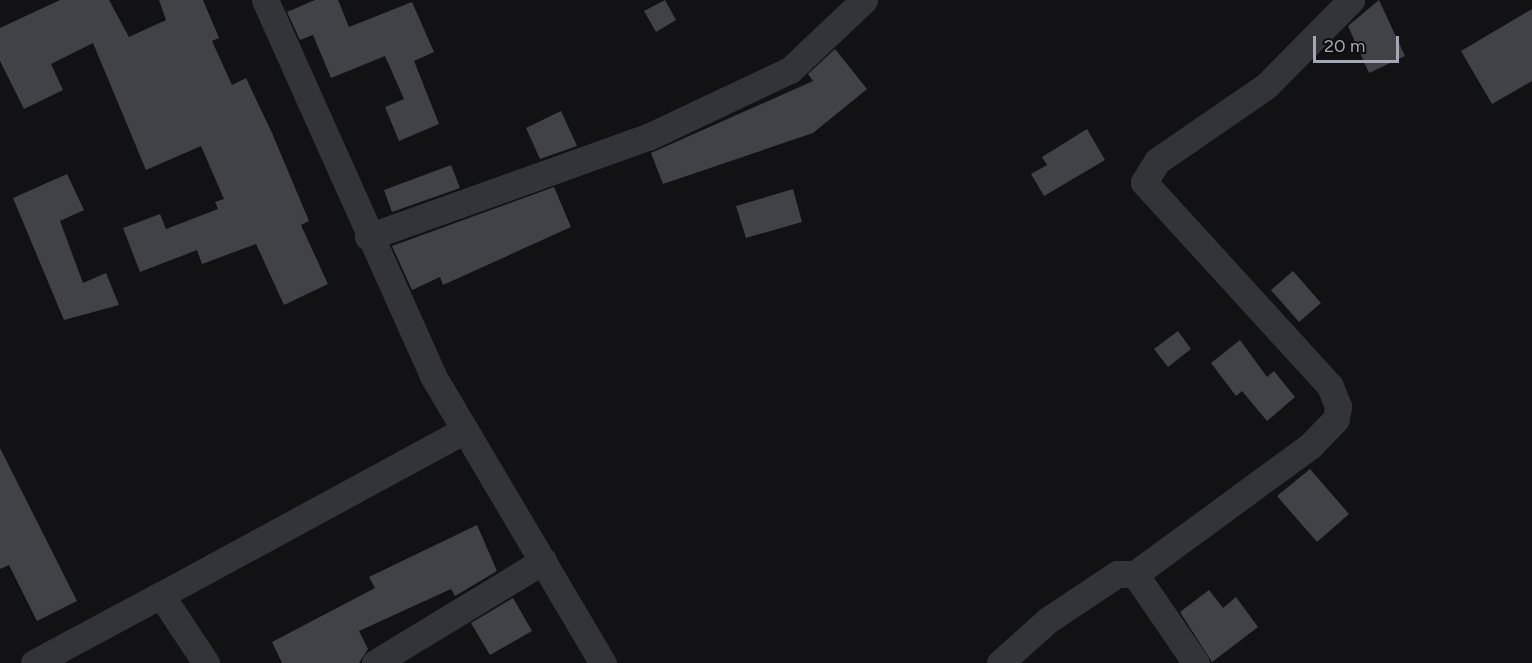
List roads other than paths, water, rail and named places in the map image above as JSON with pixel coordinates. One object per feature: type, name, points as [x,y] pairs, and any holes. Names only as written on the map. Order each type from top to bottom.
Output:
[{"type":"street","points":[[265,0],[368,237],[433,376],[603,663]]},
{"type":"street","points":[[368,237],[648,137],[790,70],[864,0]]},
{"type":"street","points":[[1000,663],[1048,620],[1117,574],[1135,574],[1311,445],[1336,419],[1338,406],[1330,386],[1144,182],[1157,161],[1266,86],[1351,0]]},
{"type":"street","points":[[34,663],[465,430]]},
{"type":"street","points":[[375,663],[543,561]]},
{"type":"street","points":[[1135,574],[1196,663]]},
{"type":"street","points":[[161,595],[206,663]]}]
